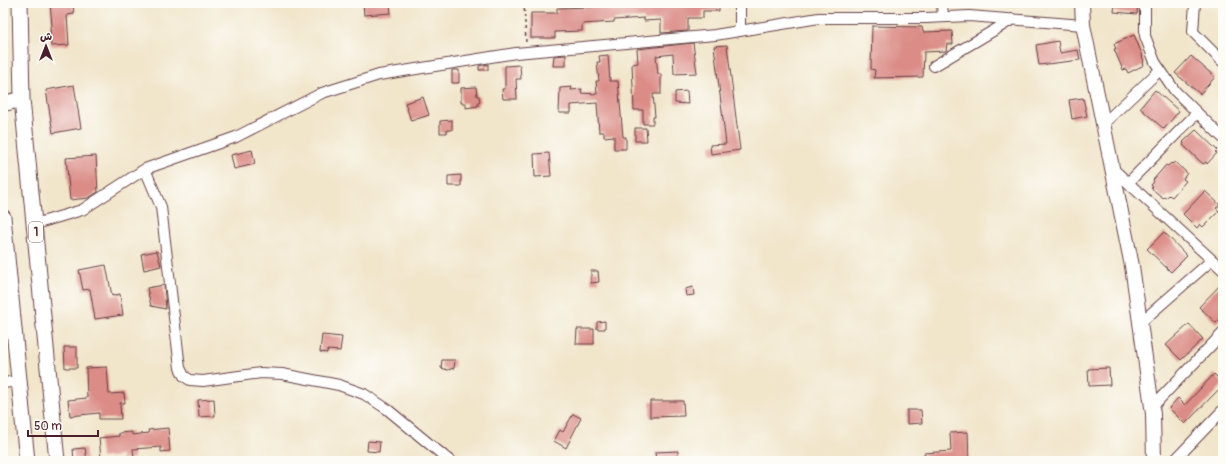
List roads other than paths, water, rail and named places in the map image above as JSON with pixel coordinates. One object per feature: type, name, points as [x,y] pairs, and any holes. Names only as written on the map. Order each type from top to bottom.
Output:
[{"type":"main road","name":"1","points":[[20,3],[22,99],[57,461]]},
{"type":"main road","points":[[3,102],[6,103],[22,99]]},
{"type":"main road","points":[[3,217],[27,461]]},
{"type":"street","points":[[740,3],[740,31]]},
{"type":"street","points":[[942,3],[943,17]]},
{"type":"street","points":[[1082,3],[1084,25],[1132,266],[1153,410],[1155,461]]},
{"type":"street","points":[[1145,3],[1145,36],[1155,62],[1175,91],[1223,138]]},
{"type":"street","points":[[1195,3],[1193,32],[1223,62]]},
{"type":"street","points":[[35,224],[82,210],[145,169],[236,136],[322,93],[379,75],[527,51],[715,35],[819,18],[969,16],[1084,25]]},
{"type":"street","points":[[934,66],[1013,19]]},
{"type":"street","points":[[1104,124],[1160,70]]},
{"type":"street","points":[[1128,183],[1197,113]]},
{"type":"street","points":[[1112,168],[1223,270]]},
{"type":"street","points":[[145,169],[161,207],[180,368],[184,376],[190,380],[203,381],[261,373],[282,374],[339,385],[364,394],[387,409],[450,461]]},
{"type":"street","points":[[1140,323],[1212,260]]},
{"type":"street","points":[[1153,410],[1223,333]]},
{"type":"street","points":[[3,383],[19,381]]},
{"type":"street","points":[[1174,461],[1223,410]]}]
